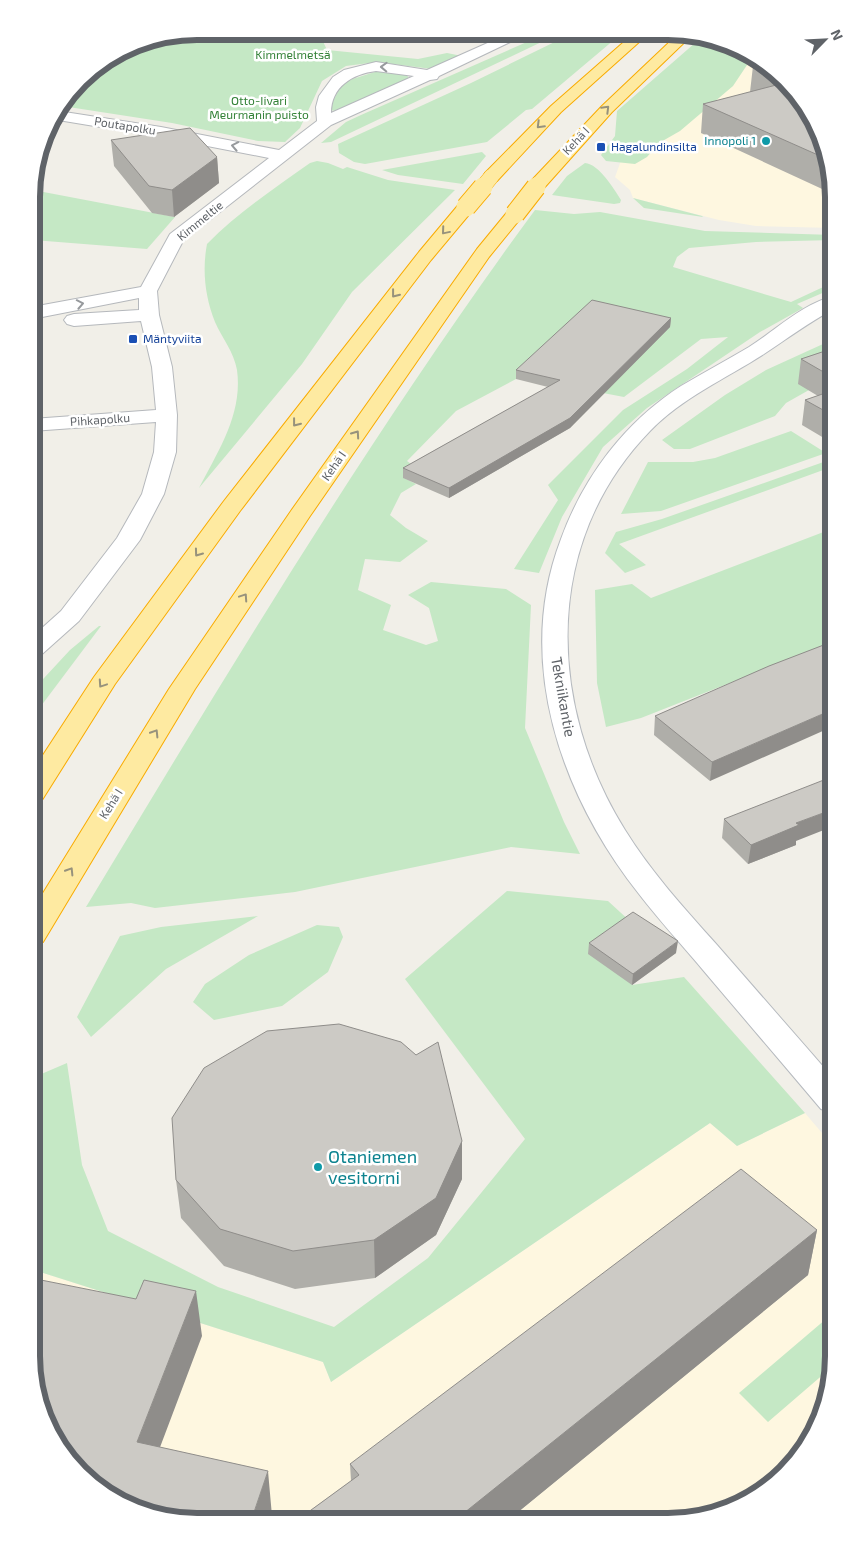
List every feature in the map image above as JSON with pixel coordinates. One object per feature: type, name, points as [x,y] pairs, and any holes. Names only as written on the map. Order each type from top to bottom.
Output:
[{"type":"highway","points":[[40,781],[103,682],[232,506],[425,256],[491,177],[556,110],[634,40]]},
{"type":"highway","name":"Kehä I","points":[[40,921],[187,680],[338,460],[483,254],[538,184],[607,109],[679,40]]},
{"type":"street","name":"Kimmeltie","points":[[148,291],[176,238],[325,122],[432,76],[507,40]]},
{"type":"street","points":[[325,122],[322,113],[326,97],[335,82],[353,71],[370,67],[390,66],[432,76]]},
{"type":"street","name":"Poutapolku","points":[[63,116],[161,132],[283,156]]},
{"type":"street","points":[[40,311],[148,291],[149,315],[162,367],[167,415],[165,452],[153,494],[128,540],[70,616],[40,643]]},
{"type":"street","name":"Tekniikantie","points":[[825,307],[803,318],[757,350],[706,379],[644,425],[621,449],[595,488],[577,525],[559,592],[554,636],[558,684],[567,734],[579,766],[603,817],[628,860],[825,1090]]},
{"type":"street","points":[[40,322],[149,315]]},
{"type":"street","name":"Tekniikantie","points":[[757,350],[825,324]]},
{"type":"street","name":"Pihkapolku","points":[[40,424],[167,415]]},
{"type":"shaded area","points":[[727,52],[755,66],[772,79],[799,110],[817,147],[822,166],[825,187],[825,228],[756,226],[719,220],[633,198],[630,190],[615,177],[626,147]]},
{"type":"shaded area","points":[[805,1113],[825,1137],[825,1366],[817,1406],[804,1435],[793,1452],[764,1481],[737,1497],[718,1505],[688,1512],[668,1513],[197,1513],[166,1510],[41,1367],[40,1272],[323,1362],[331,1382],[710,1123],[737,1146]]},
{"type":"green space","name":"Otto-Iivari Meurmanin puisto","points":[[322,40],[327,50],[418,59],[447,53],[462,56],[432,69],[377,62],[346,66],[322,81],[300,128],[285,142],[258,141],[172,123],[68,107],[93,79],[118,61],[147,48],[177,41]]},
{"type":"green space","points":[[531,40],[546,40],[331,142],[321,143],[346,122]]},
{"type":"green space","points":[[559,40],[614,40],[532,109],[526,110],[487,142],[365,164],[354,162],[339,153],[338,144]]},
{"type":"green space","points":[[696,43],[718,48],[749,62],[733,86],[680,131],[659,143],[647,157],[635,164],[606,161],[601,155],[615,136],[617,111]]},
{"type":"green space","points":[[378,71],[406,73],[409,79],[338,111],[328,110],[343,82]]},
{"type":"green space","points":[[482,152],[486,156],[463,184],[398,175],[382,170]]},
{"type":"green space","points":[[317,161],[343,169],[347,167],[388,180],[455,190],[352,292],[302,364],[199,488],[221,446],[233,417],[238,386],[237,370],[231,351],[215,322],[209,303],[205,283],[207,244],[257,201],[310,163]]},
{"type":"green space","points":[[585,163],[590,164],[601,172],[621,200],[620,203],[614,204],[552,195],[567,176]]},
{"type":"green space","points":[[40,191],[175,217],[147,249],[40,241]]},
{"type":"green space","points":[[633,198],[702,216],[703,217],[644,208]]},
{"type":"green space","points":[[535,210],[574,214],[600,212],[705,231],[825,235],[825,240],[756,242],[689,248],[677,257],[673,267],[791,302],[825,286],[825,292],[797,304],[803,308],[760,332],[647,408],[603,447],[562,517],[539,573],[514,569],[558,500],[548,485],[623,410],[687,369],[728,337],[701,339],[624,397],[603,393],[592,309],[516,379],[456,411],[407,461],[418,469],[404,478],[416,484],[401,493],[390,515],[406,528],[428,541],[400,562],[365,559],[358,590],[391,605],[383,630],[426,645],[438,641],[429,608],[408,595],[431,582],[506,589],[531,605],[525,728],[564,822],[580,854],[511,847],[295,892],[155,908],[131,903],[86,907],[193,729],[303,553],[474,294]]},
{"type":"green space","points":[[825,343],[825,378],[786,403],[775,416],[690,449],[674,449],[662,440],[725,395],[766,370]]},
{"type":"green space","points":[[791,431],[825,452],[661,511],[621,514],[648,462],[693,462],[715,458]]},
{"type":"green space","points":[[825,461],[825,469],[619,544],[646,565],[625,573],[605,553],[616,532],[662,519]]},
{"type":"green space","points":[[825,531],[825,646],[641,718],[606,727],[597,683],[595,590],[632,584],[651,598]]},
{"type":"green space","points":[[101,626],[40,707],[40,682],[70,650]]},
{"type":"green space","points":[[507,891],[608,901],[632,923],[632,985],[684,977],[805,1113],[737,1146],[710,1123],[331,1382],[323,1362],[40,1272],[40,1075],[67,1063],[82,1165],[108,1231],[218,1287],[334,1327],[428,1258],[525,1139],[405,979]]},
{"type":"green space","points":[[258,916],[166,969],[91,1037],[77,1017],[120,936],[161,927]]},
{"type":"green space","points":[[317,925],[339,927],[343,937],[328,972],[282,1006],[214,1020],[193,1002],[205,984],[249,955]]},
{"type":"green space","points":[[825,1320],[824,1374],[768,1422],[739,1393]]},
{"type":"building","points":[[778,85],[799,110],[809,128],[819,156],[703,104]]},
{"type":"building","points":[[190,128],[217,157],[172,190],[149,186],[111,140]]},
{"type":"building","points":[[592,300],[671,318],[570,418],[449,488],[403,468],[560,380],[516,370]]},
{"type":"building","points":[[825,351],[825,373],[801,359]]},
{"type":"building","points":[[825,393],[825,411],[805,400]]},
{"type":"building","points":[[825,644],[825,713],[712,762],[655,716],[769,666]]},
{"type":"building","points":[[825,780],[825,812],[796,823],[799,825],[751,845],[724,819]]},
{"type":"building","points":[[633,912],[678,941],[633,974],[589,943]]},
{"type":"building","name":"Otaniemen vesitorni","points":[[339,1024],[401,1042],[416,1055],[438,1042],[462,1141],[436,1198],[374,1240],[293,1251],[220,1229],[176,1180],[172,1118],[204,1068],[267,1031]]},
{"type":"building","points":[[741,1169],[817,1230],[464,1513],[307,1513],[359,1475],[350,1464]]},
{"type":"building","points":[[40,1280],[136,1299],[144,1280],[196,1291],[137,1442],[268,1471],[254,1513],[177,1512],[156,1508],[128,1497],[110,1487],[93,1474],[66,1443],[56,1425],[45,1397],[40,1356]]},
{"type":"place","name":"Innopoli 1","points":[[766,141]]},
{"type":"place","name":"Hagalundinsilta","points":[[601,147]]},
{"type":"place","name":"Mäntyviita","points":[[133,339]]},
{"type":"place","name":"Otaniemen vesitorni","points":[[318,1167]]},
{"type":"park label","name":"Kimmelmetsä","points":[[293,55]]}]
